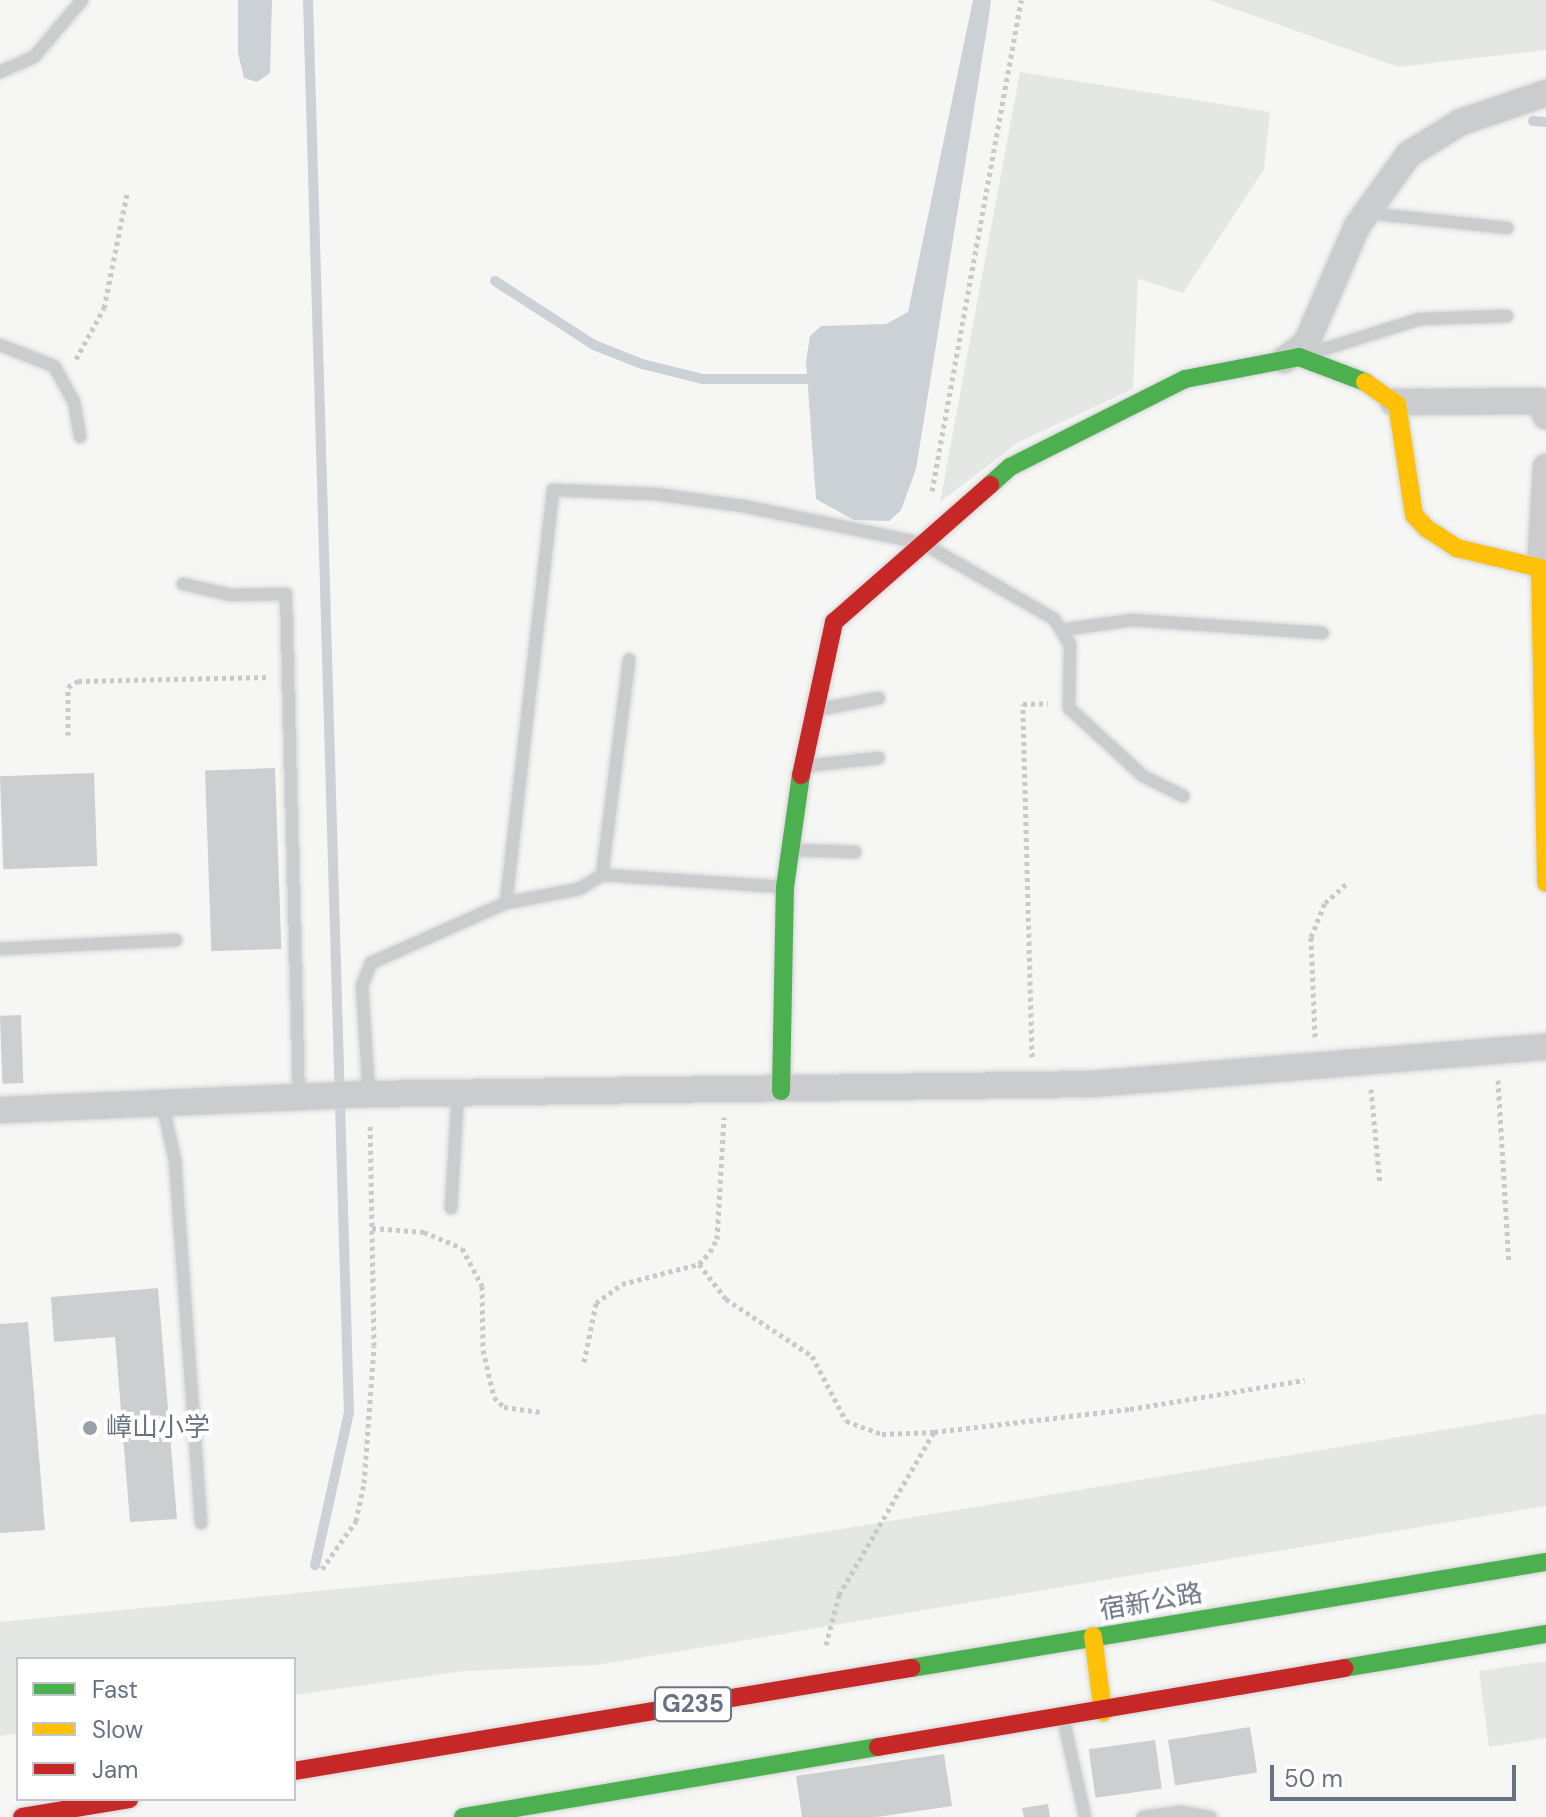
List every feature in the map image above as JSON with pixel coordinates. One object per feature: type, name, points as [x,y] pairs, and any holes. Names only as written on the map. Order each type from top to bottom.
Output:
[{"type":"main road","points":[[781,1091],[785,887],[811,710],[834,622],[1010,467],[1081,426],[1185,379],[1292,358],[1369,384],[1393,402],[1414,515],[1426,528],[1457,548],[1540,568],[1546,883]]},
{"type":"main road","name":"宿新公路","points":[[1103,1712],[1093,1636],[1546,1562]]},
{"type":"main road","points":[[463,1817],[498,1814],[1103,1712],[1546,1634]]},
{"type":"main road","name":"G235","points":[[296,1771],[1093,1636]]},
{"type":"main road","points":[[22,1817],[117,1801]]},
{"type":"street","points":[[1292,358],[1306,344],[1365,213],[1384,181],[1425,141],[1546,93]]},
{"type":"street","points":[[1393,402],[1539,401],[1546,416]]},
{"type":"street","points":[[1540,568],[1546,467]]},
{"type":"street","points":[[0,1110],[365,1094],[725,1092],[1032,1085],[1317,1068],[1546,1047]]},
{"type":"lane","points":[[0,72],[34,57],[82,0]]},
{"type":"lane","points":[[1365,213],[1507,228]]},
{"type":"lane","points":[[1292,358],[1420,319],[1507,316]]},
{"type":"lane","points":[[0,345],[54,366],[74,402],[80,436]]},
{"type":"lane","points":[[506,903],[553,490],[729,504],[922,543],[1054,619],[1061,630],[1073,668],[1069,702],[1143,776],[1183,796]]},
{"type":"lane","points":[[183,584],[231,595],[286,594],[305,1096]]},
{"type":"lane","points":[[1061,630],[1132,620],[1323,633]]},
{"type":"lane","points":[[602,875],[629,660]]},
{"type":"lane","points":[[811,710],[879,698]]},
{"type":"lane","points":[[803,766],[879,758]]},
{"type":"lane","points":[[790,850],[855,852]]},
{"type":"lane","points":[[365,1094],[363,973],[384,953],[506,903],[579,889],[602,875],[785,887]]},
{"type":"lane","points":[[0,949],[176,940]]},
{"type":"lane","points":[[451,1208],[458,1094]]},
{"type":"lane","points":[[162,1102],[175,1160],[201,1523]]},
{"type":"lane","points":[[1064,1718],[1085,1817]]},
{"type":"lane","points":[[1143,1817],[1180,1812],[1211,1817]]},
{"type":"path","points":[[922,543],[1021,0]]},
{"type":"path","points":[[61,379],[95,335],[127,194]]},
{"type":"path","points":[[68,735],[68,687],[78,681],[289,677]]},
{"type":"path","points":[[1032,1085],[1023,704],[1069,702]]},
{"type":"path","points":[[1317,1068],[1311,937],[1325,903],[1347,883]]},
{"type":"path","points":[[1495,1052],[1509,1263]]},
{"type":"path","points":[[1369,1064],[1380,1185]]},
{"type":"path","points":[[584,1362],[596,1303],[622,1284],[699,1264],[717,1239],[725,1092]]},
{"type":"path","points":[[322,1569],[356,1521],[364,1483],[374,1346],[365,1094]]},
{"type":"path","points":[[372,1228],[424,1232],[462,1248],[482,1286],[483,1350],[494,1397],[504,1407],[540,1412]]},
{"type":"path","points":[[699,1264],[726,1299],[812,1356],[846,1421],[882,1434],[934,1432],[1130,1409],[1305,1380]]},
{"type":"path","points":[[818,1683],[839,1595],[934,1432]]},
{"type":"shaded area","points":[[238,0],[272,0],[270,73],[257,82],[244,78],[238,53]]},
{"type":"shaded area","points":[[973,0],[991,0],[916,469],[901,510],[889,521],[854,520],[816,499],[806,361],[810,336],[821,326],[886,324],[908,312]]},
{"type":"shaded area","points":[[1209,0],[1546,0],[1546,50],[1398,67]]},
{"type":"shaded area","points":[[1020,72],[1270,112],[1264,169],[1183,293],[1138,279],[1133,389],[1019,442],[940,502]]},
{"type":"shaded area","points":[[1546,1413],[1546,1506],[596,1665],[464,1671],[296,1695],[296,1657],[16,1657],[16,1733],[0,1736],[0,1622],[677,1556]]},
{"type":"shaded area","points":[[1546,1661],[1546,1738],[1489,1747],[1479,1671]]},
{"type":"building","points":[[275,768],[281,949],[211,951],[205,770]]},
{"type":"building","points":[[94,773],[97,866],[3,869],[0,776]]},
{"type":"building","points":[[21,1015],[23,1083],[2,1084],[0,1016]]},
{"type":"building","points":[[158,1288],[177,1519],[130,1522],[115,1337],[54,1342],[51,1297]]},
{"type":"building","points":[[28,1322],[45,1530],[0,1533],[0,1324]]},
{"type":"building","points":[[1250,1727],[1257,1772],[1175,1785],[1168,1740]]},
{"type":"building","points":[[1155,1740],[1162,1789],[1095,1798],[1089,1749]]},
{"type":"building","points":[[944,1754],[952,1806],[877,1817],[802,1817],[796,1776]]},
{"type":"building","points":[[1048,1804],[1050,1817],[1024,1817],[1022,1808]]},
{"type":"waterway","points":[[308,0],[349,1412],[315,1565]]},
{"type":"waterway","points":[[1533,121],[1546,122]]},
{"type":"waterway","points":[[495,281],[594,345],[642,364],[703,379],[807,379]]},
{"type":"traffic: fast","points":[[990,485],[1010,467],[1185,379],[1299,357],[1365,382]]},
{"type":"traffic: fast","points":[[781,1091],[785,887],[801,775]]},
{"type":"traffic: fast","points":[[911,1668],[1546,1562]]},
{"type":"traffic: fast","points":[[1344,1668],[1546,1634]]},
{"type":"traffic: fast","points":[[463,1817],[878,1747]]},
{"type":"traffic: slow","points":[[1365,382],[1397,404],[1414,515],[1426,528],[1457,548],[1540,568],[1546,883]]},
{"type":"traffic: slow","points":[[1093,1636],[1103,1712]]},
{"type":"traffic: jam","points":[[801,775],[834,622],[990,485]]},
{"type":"traffic: jam","points":[[296,1771],[911,1668]]},
{"type":"traffic: jam","points":[[878,1747],[1344,1668]]},
{"type":"traffic: jam","points":[[22,1817],[117,1801]]},
{"type":"place","name":"嶂山小学","points":[[90,1428]]}]
